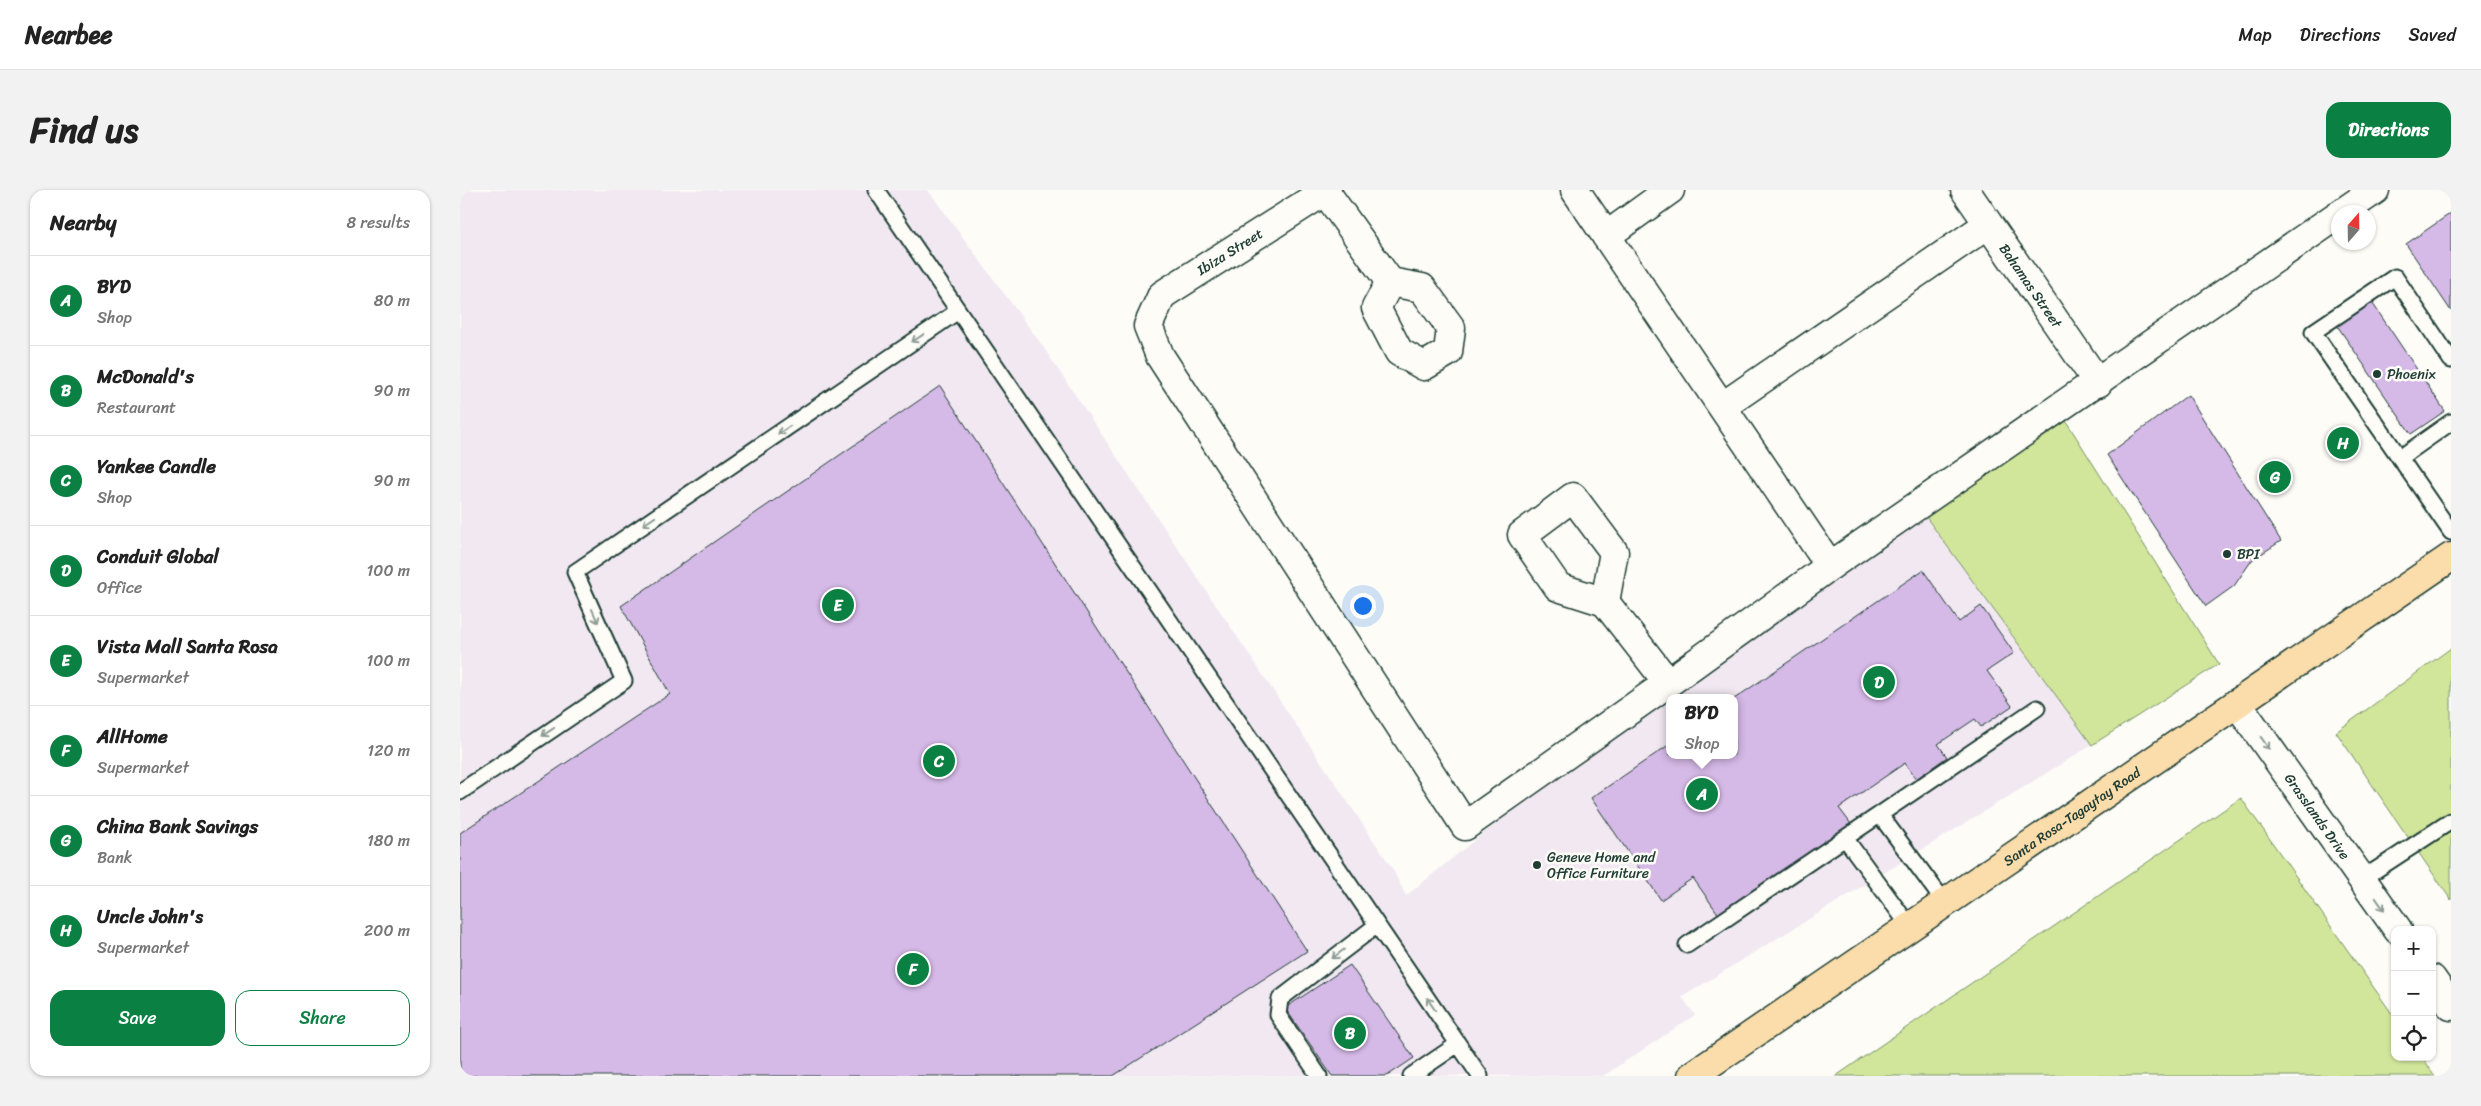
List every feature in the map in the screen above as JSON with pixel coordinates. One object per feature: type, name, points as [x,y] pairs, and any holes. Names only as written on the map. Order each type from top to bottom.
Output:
[{"type":"main road","name":"Santa Rosa-Tagaytay Road","points":[[1692,1076],[2451,557]]},
{"type":"street","points":[[1574,190],[1723,406],[1830,566]]},
{"type":"street","points":[[1606,236],[1670,190]]},
{"type":"street","name":"Bahamas Street","points":[[1965,190],[1987,225],[2098,383]]},
{"type":"street","points":[[2353,205],[2375,190]]},
{"type":"street","points":[[1326,191],[1390,282]]},
{"type":"street","name":"Ibiza Street","points":[[1326,191],[1162,295],[1148,326],[1160,356],[1466,826],[1668,683]]},
{"type":"street","points":[[1605,602],[1668,683],[1830,566],[2331,221]]},
{"type":"street","points":[[1723,406],[1987,225]]},
{"type":"street","name":"Grasslands Drive","points":[[2237,704],[2395,926]]},
{"type":"street","points":[[2436,985],[2451,1006]]},
{"type":"lane","points":[[876,190],[1480,1076]]},
{"type":"lane","points":[[2451,360],[2395,277],[2313,332],[2451,532]]},
{"type":"lane","points":[[460,792],[624,681],[575,572],[958,311]]},
{"type":"lane","points":[[2400,458],[2451,422]]},
{"type":"lane","points":[[1686,945],[2037,708]]},
{"type":"lane","points":[[1880,815],[1945,903]]},
{"type":"lane","points":[[2362,879],[2451,822]]},
{"type":"lane","points":[[1844,838],[1910,927]]},
{"type":"lane","points":[[1319,1076],[1278,1015],[1280,999],[1377,925]]},
{"type":"lane","points":[[1410,1076],[1458,1044]]},
{"type":"shaded area","points":[[460,190],[928,190],[1039,341],[1392,868],[1406,896],[1535,791],[1666,699],[1666,759],[1738,759],[1738,694],[1673,694],[1926,517],[2092,745],[1682,997],[1695,1015],[1603,1076],[460,1076]]},
{"type":"green space","points":[[2066,421],[2219,664],[2092,745],[1926,517]]},
{"type":"green space","points":[[2451,648],[2451,900],[2336,732]]},
{"type":"green space","points":[[2241,798],[2391,1012],[2391,1061],[2425,1061],[2435,1076],[1836,1076]]},
{"type":"building","points":[[2451,213],[2451,311],[2406,244]]},
{"type":"building","points":[[2371,301],[2445,411],[2411,434],[2336,324]]},
{"type":"building","points":[[940,386],[1307,951],[1113,1076],[460,1076],[460,833],[670,694],[621,606]]},
{"type":"building","points":[[2188,395],[2281,541],[2252,560],[2234,586],[2206,606],[2107,455]]},
{"type":"building","points":[[1923,570],[1959,622],[1981,606],[2014,653],[1987,671],[2012,706],[1981,727],[1975,719],[1938,744],[1947,757],[1916,779],[1905,763],[1839,808],[1851,824],[1719,915],[1693,878],[1661,900],[1591,798],[1666,747],[1666,759],[1738,759],[1738,696]]},
{"type":"building","points":[[1350,965],[1414,1058],[1387,1076],[1332,1076],[1285,1008]]},
{"type":"place","name":"Phoenix","points":[[2377,374]]},
{"type":"place","name":"Uncle John's","points":[[2343,443]]},
{"type":"place","name":"China Bank Savings","points":[[2275,477]]},
{"type":"place","name":"BPI","points":[[2227,554]]},
{"type":"place","name":"Vista Mall Santa Rosa","points":[[838,605]]},
{"type":"place","name":"Conduit Global","points":[[1879,682]]},
{"type":"place","name":"Yankee Candle","points":[[939,761]]},
{"type":"place","name":"BYD","points":[[1702,794]]},
{"type":"place","name":"Geneve Home and Office Furniture","points":[[1537,865]]},
{"type":"place","name":"AllHome","points":[[913,969]]},
{"type":"place","name":"McDonald's","points":[[1350,1033]]}]
